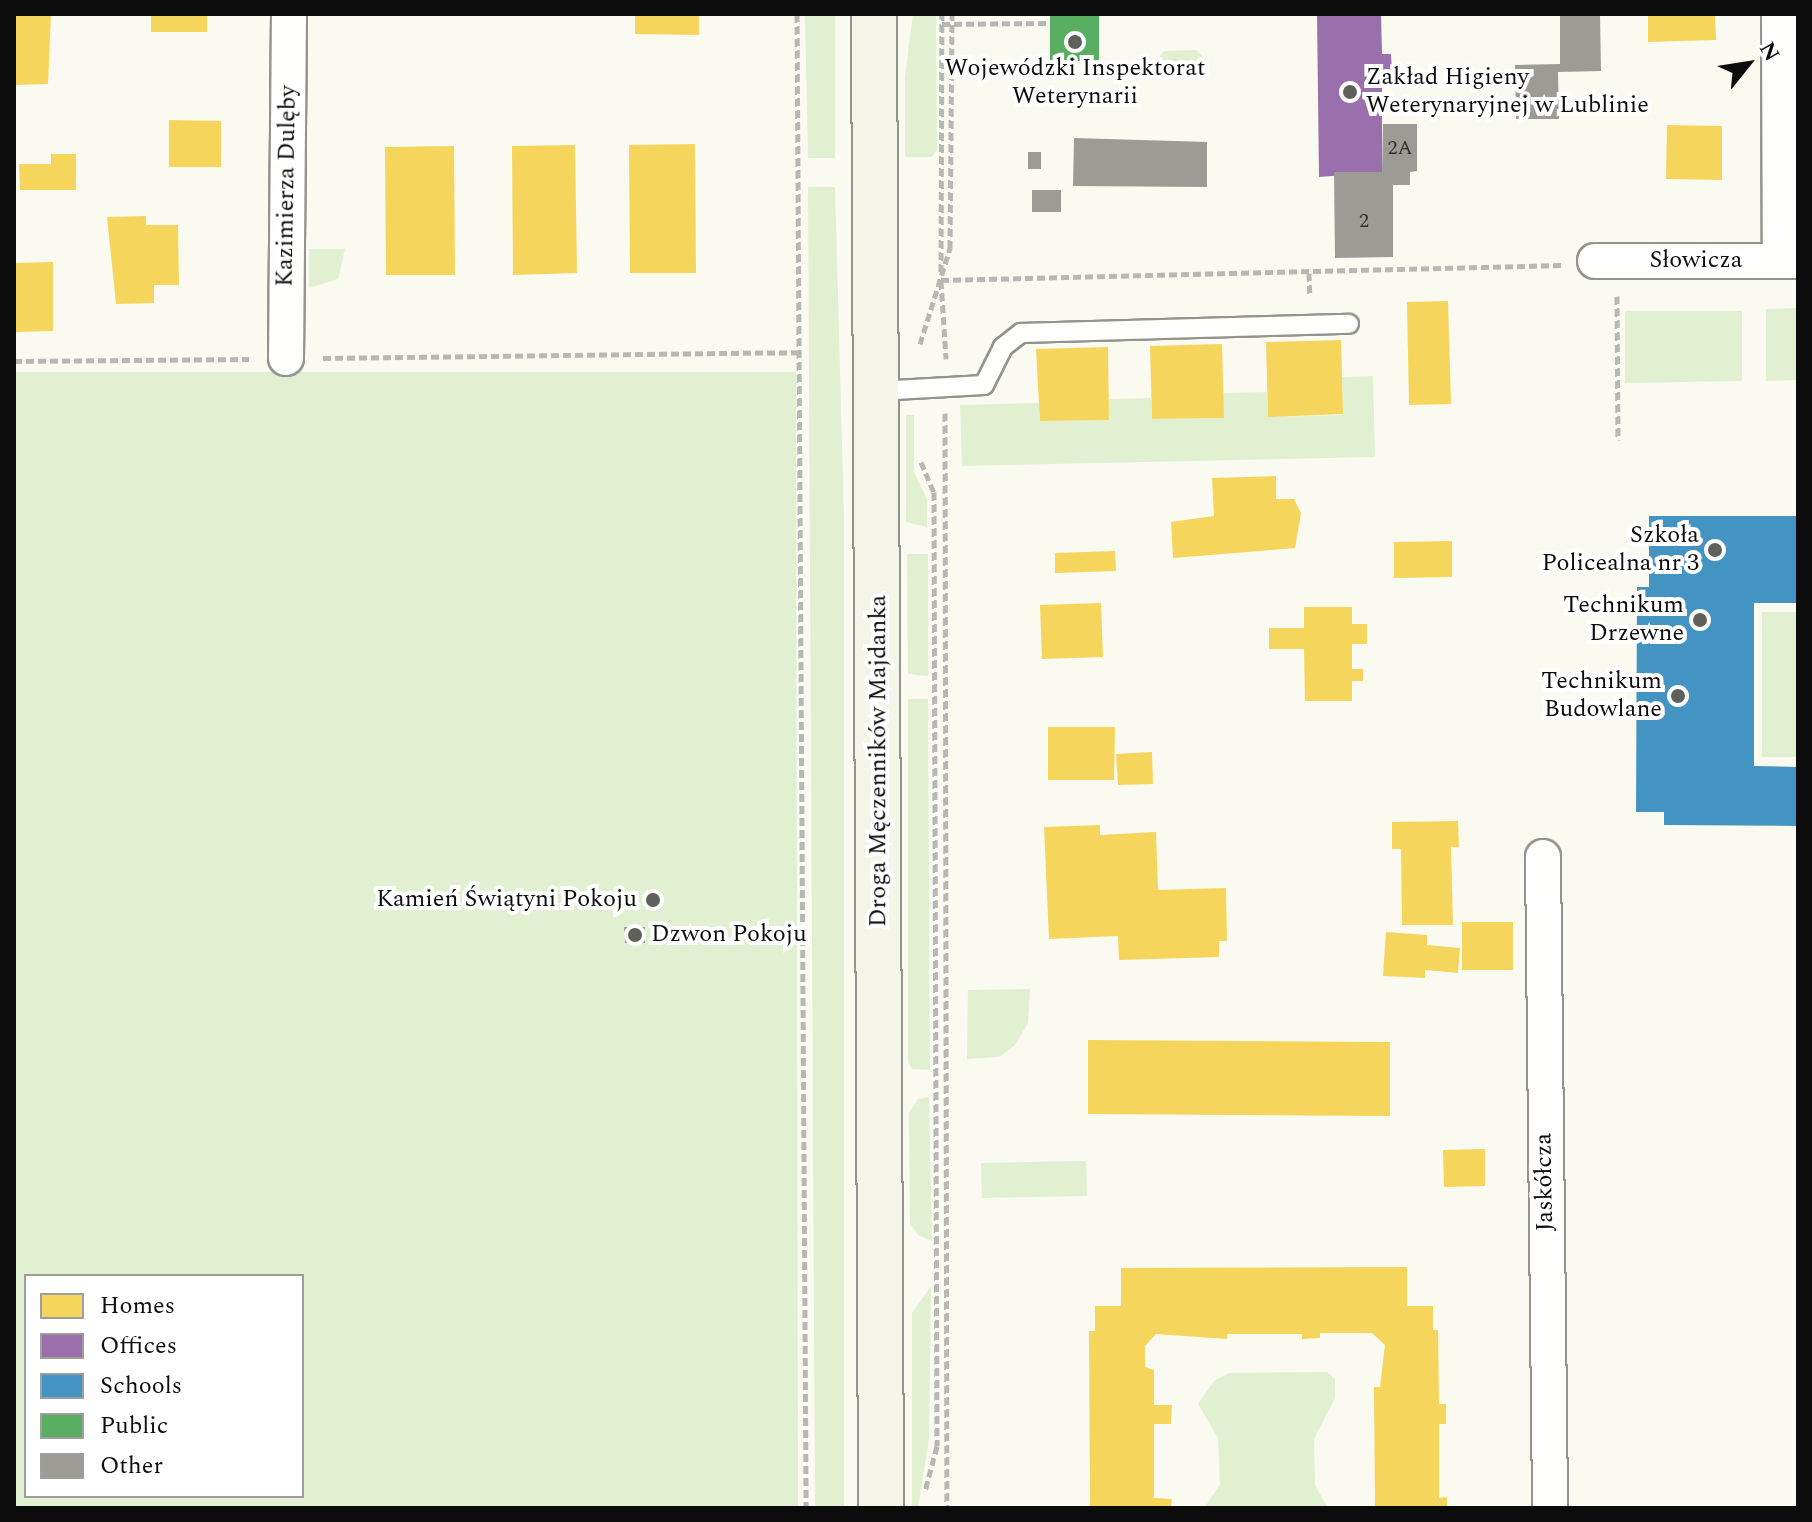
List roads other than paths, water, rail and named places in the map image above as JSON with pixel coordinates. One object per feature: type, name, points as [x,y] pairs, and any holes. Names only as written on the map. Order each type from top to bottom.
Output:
[{"type":"street","name":"Kazimierza Dulęby","points":[[286,358],[289,14]]},
{"type":"street","name":"Droga Męczenników Majdanka","points":[[874,14],[881,1508]]},
{"type":"street","points":[[1779,14],[1789,261]]},
{"type":"street","name":"Słowicza","points":[[1586,262],[1789,261]]},
{"type":"street","name":"Jaskółcza","points":[[1543,857],[1550,1508]]},
{"type":"lane","points":[[877,391],[946,390],[984,385],[1003,347],[1021,333],[1349,324]]},
{"type":"place","name":"Wojewódzki Inspektorat Weterynarii","points":[[1075,42]]},
{"type":"place","name":"Zakład Higieny Weterynaryjnej w Lublinie","points":[[1350,92]]},
{"type":"place","name":"Szkoła Policealna nr 3","points":[[1715,550]]},
{"type":"place","name":"Technikum Drzewne","points":[[1700,620]]},
{"type":"place","name":"Technikum Budowlane","points":[[1678,696]]},
{"type":"place","name":"Kamień Świątyni Pokoju","points":[[653,900]]},
{"type":"place","name":"Dzwon Pokoju","points":[[635,935]]}]
